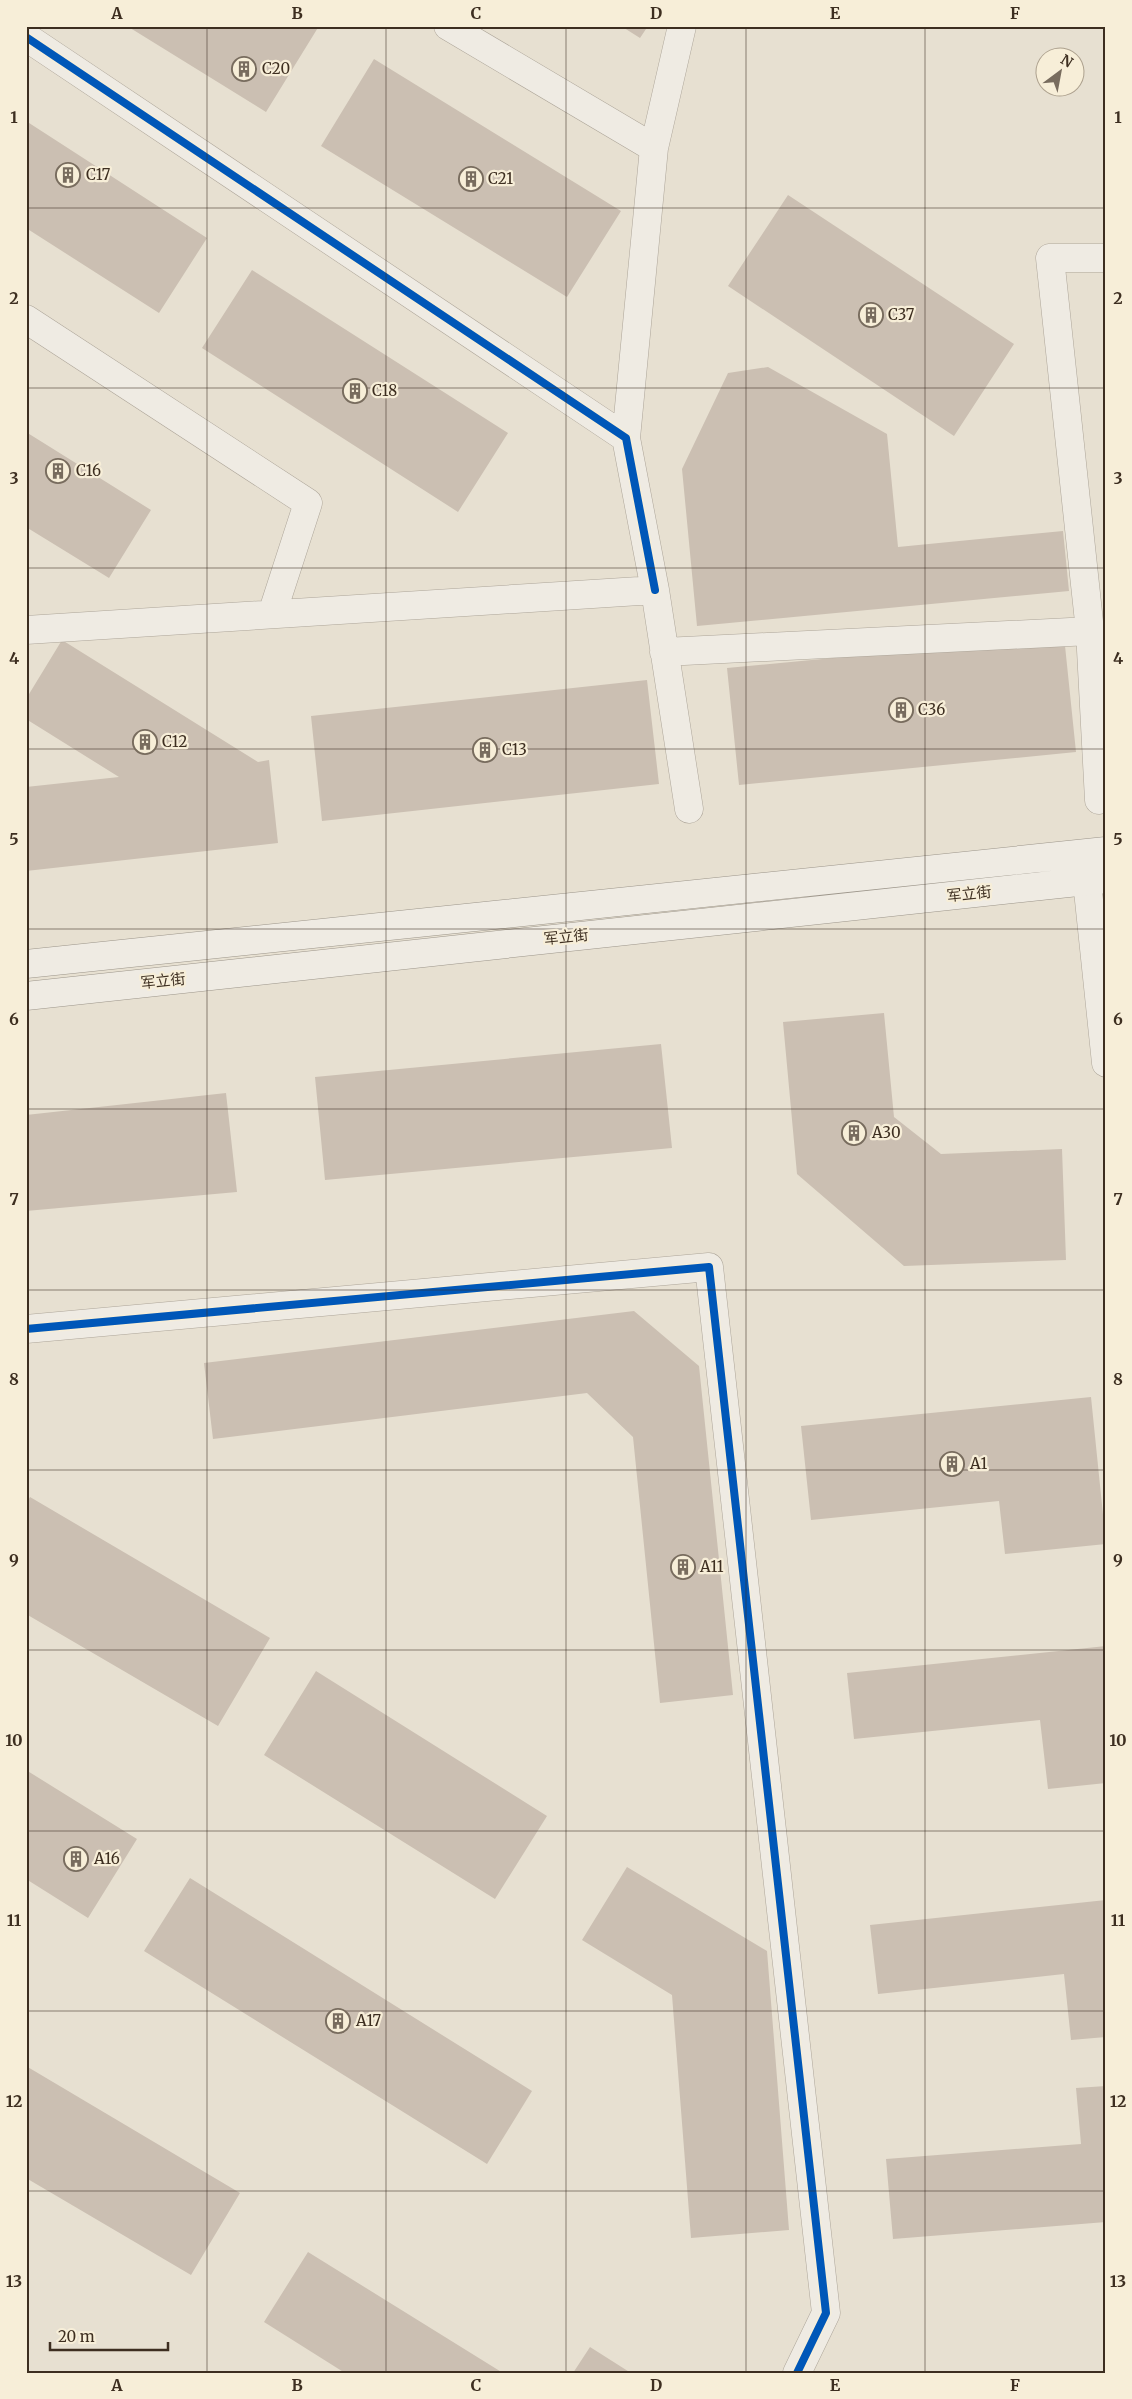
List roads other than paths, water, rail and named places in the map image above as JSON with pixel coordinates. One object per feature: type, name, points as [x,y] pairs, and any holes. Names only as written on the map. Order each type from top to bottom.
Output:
[{"type":"street","points":[[448,26],[654,148]]},
{"type":"street","points":[[682,26],[654,148],[626,438],[655,590],[689,809]]},
{"type":"street","points":[[26,37],[626,438]]},
{"type":"street","points":[[1099,800],[1090,631],[1050,258],[1106,258]]},
{"type":"street","points":[[26,319],[308,503],[272,614]]},
{"type":"street","points":[[26,630],[655,590]]},
{"type":"street","points":[[664,652],[1090,631]]},
{"type":"street","name":"军立街","points":[[26,964],[1106,851]]},
{"type":"street","points":[[1097,880],[1106,1063]]},
{"type":"street","name":"军立街","points":[[26,996],[1097,880]]},
{"type":"street","points":[[26,1329],[709,1267],[826,2313],[797,2373]]},
{"type":"place","name":"C20","points":[[244,69]]},
{"type":"place","name":"C17","points":[[68,175]]},
{"type":"place","name":"C21","points":[[471,179]]},
{"type":"place","name":"C37","points":[[871,315]]},
{"type":"place","name":"C18","points":[[355,391]]},
{"type":"place","name":"C16","points":[[58,471]]},
{"type":"place","name":"C36","points":[[901,710]]},
{"type":"place","name":"C12","points":[[145,742]]},
{"type":"place","name":"C13","points":[[485,750]]},
{"type":"place","name":"A30","points":[[854,1133]]},
{"type":"place","name":"A1","points":[[952,1464]]},
{"type":"place","name":"A11","points":[[683,1567]]},
{"type":"place","name":"A16","points":[[76,1859]]},
{"type":"place","name":"A17","points":[[338,2021]]}]
